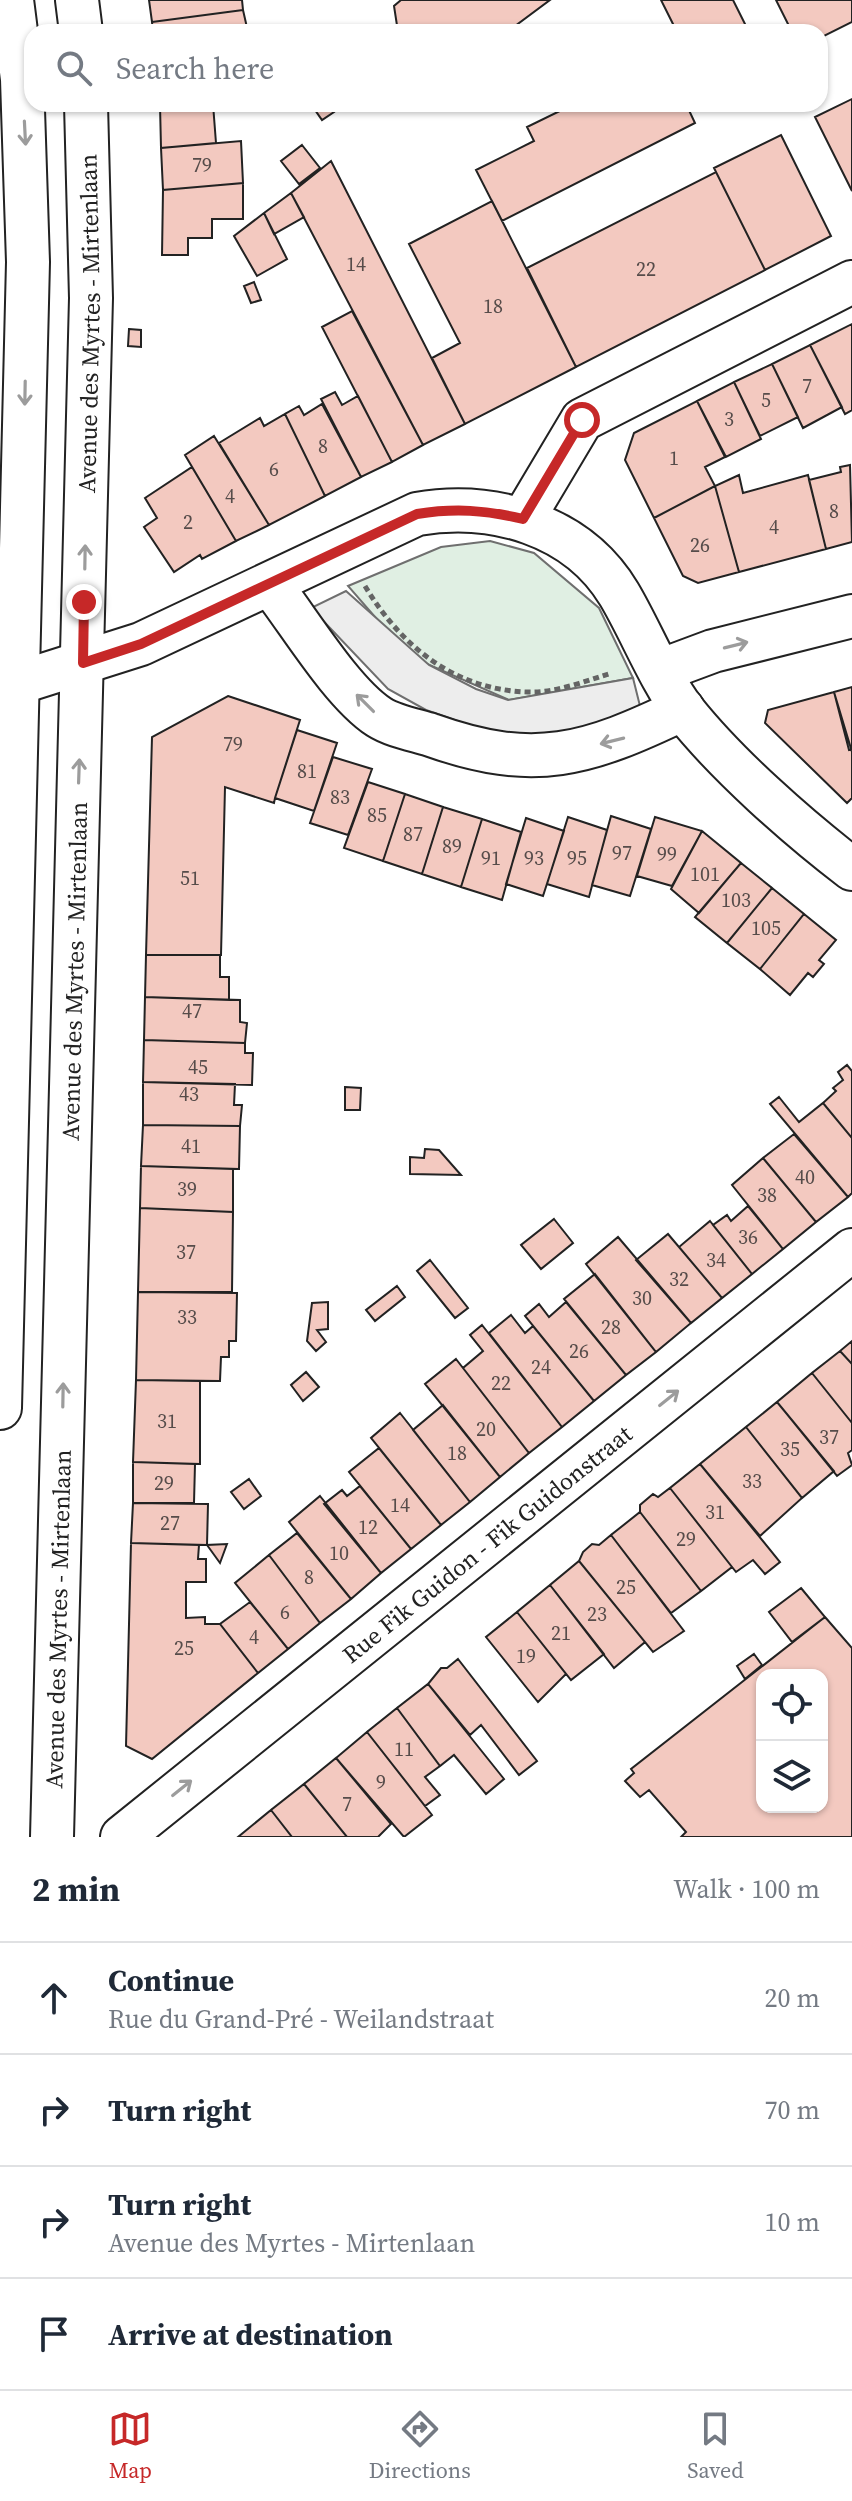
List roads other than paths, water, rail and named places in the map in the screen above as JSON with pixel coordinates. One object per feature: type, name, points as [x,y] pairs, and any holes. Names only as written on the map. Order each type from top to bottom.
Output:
[{"type":"street","points":[[0,1408],[9,684],[28,262],[22,79],[12,0]]},
{"type":"street","points":[[77,0],[80,24]]},
{"type":"street","name":"Avenue des Myrtes - Mirtenlaan","points":[[52,1837],[91,298],[86,112]]},
{"type":"street","points":[[523,519],[582,420],[852,282]]},
{"type":"street","points":[[9,684],[141,644],[417,514],[450,508],[484,510],[523,519],[554,532],[581,552],[617,590],[683,709],[809,835],[852,869]]},
{"type":"street","points":[[270,584],[341,679],[379,717],[452,743],[493,753],[553,757],[626,738],[683,709]]},
{"type":"street","points":[[662,670],[713,651],[852,616]]},
{"type":"street","name":"Rue Fik Guidon - Fik Guidonstraat","points":[[122,1837],[852,1250]]}]
